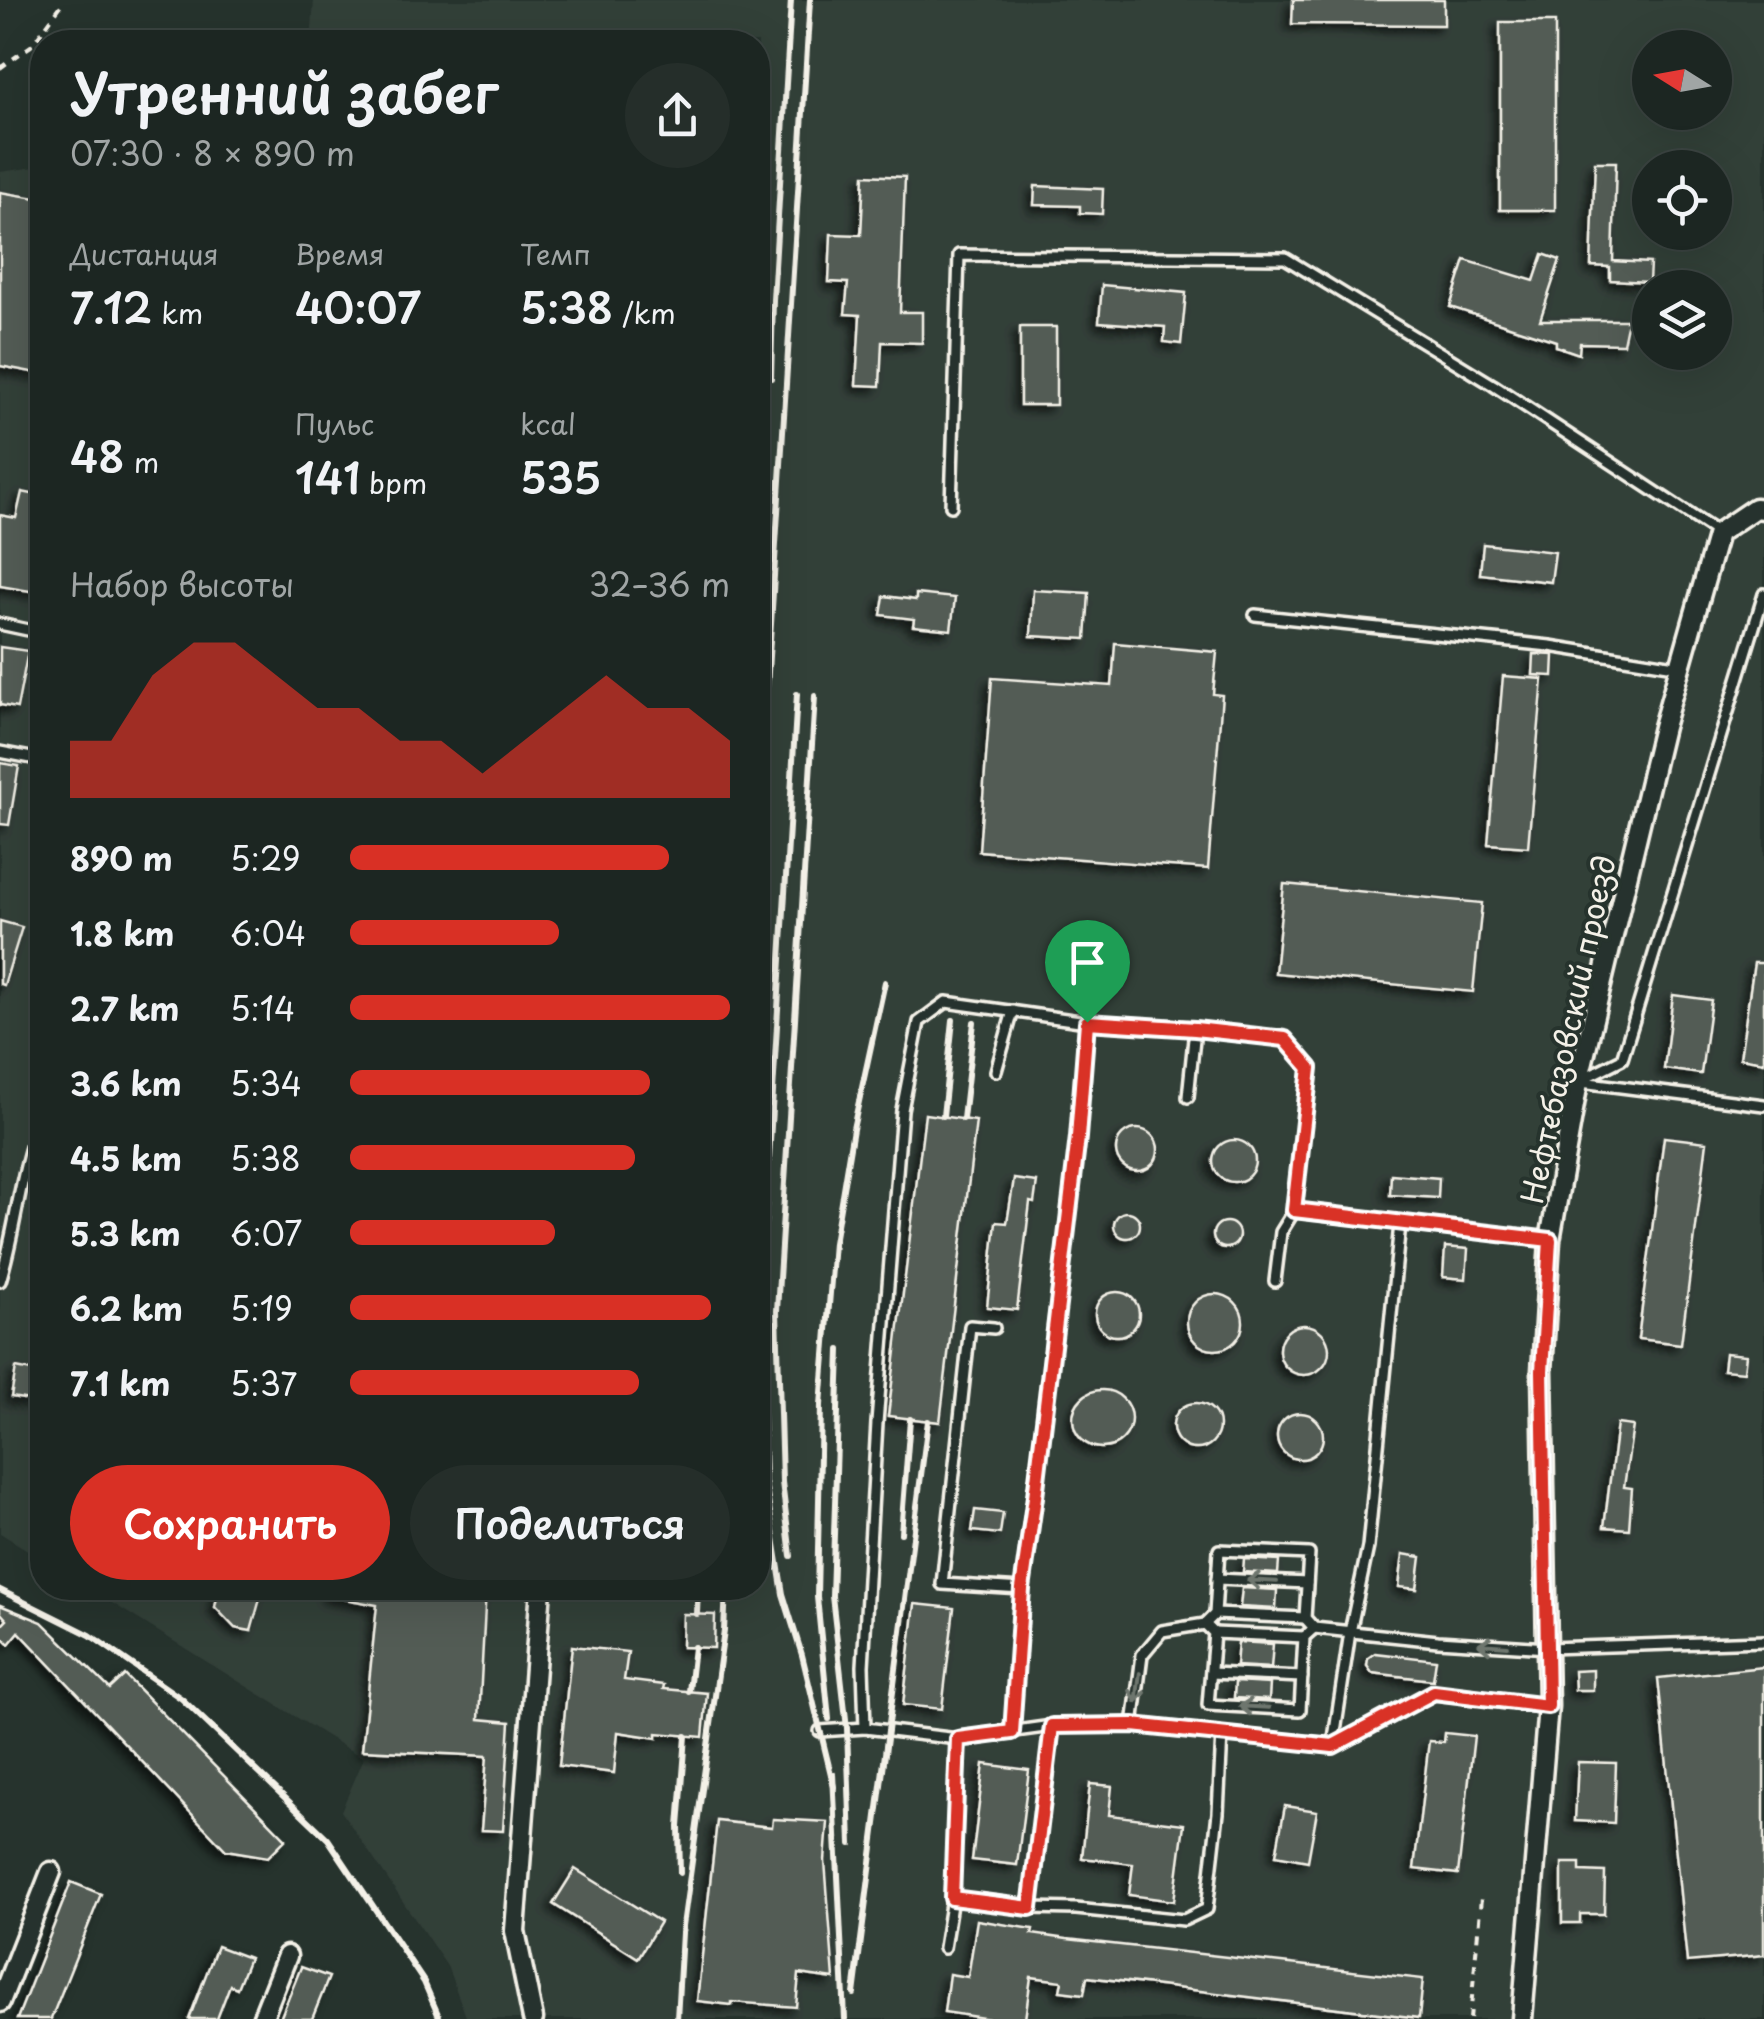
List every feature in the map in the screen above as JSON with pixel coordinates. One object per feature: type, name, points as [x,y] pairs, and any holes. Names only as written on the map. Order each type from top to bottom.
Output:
[{"type":"street","points":[[1718,534],[1756,508],[1764,509]]},
{"type":"street","name":"Нефтебазовский проезд","points":[[1522,2019],[1548,1706],[1542,1371],[1550,1240],[1578,1082],[1663,727],[1718,534]]},
{"type":"street","points":[[533,2019],[516,1931],[540,1600]]},
{"type":"street","points":[[0,2002],[52,1872]]},
{"type":"street","points":[[262,2019],[287,1956]]},
{"type":"lane","points":[[951,506],[960,254],[1285,258],[1493,384],[1718,534]]},
{"type":"lane","points":[[1578,1082],[1622,1059],[1764,594]]},
{"type":"lane","points":[[1255,615],[1550,646],[1680,667]]},
{"type":"lane","points":[[0,624],[30,630]]},
{"type":"lane","points":[[0,752],[30,757]]},
{"type":"lane","points":[[866,1728],[862,1666],[877,1423],[902,1110],[918,1022],[946,1002],[1087,1022],[1285,1039],[1310,1068],[1294,1210],[1281,1232],[1275,1281]]},
{"type":"lane","points":[[996,1071],[1013,1011]]},
{"type":"lane","points":[[1012,1732],[1022,1589],[1078,1137],[1087,1022]]},
{"type":"lane","points":[[1188,1096],[1195,1029]]},
{"type":"lane","points":[[1578,1082],[1764,1105]]},
{"type":"lane","points":[[0,1281],[30,1151]]},
{"type":"lane","points":[[1294,1210],[1550,1240]]},
{"type":"lane","points":[[1333,1746],[1350,1632],[1368,1547],[1400,1224]]},
{"type":"lane","points":[[994,1328],[970,1326],[942,1584],[1022,1589]]},
{"type":"lane","points":[[1133,1725],[1142,1655],[1162,1631],[1205,1624],[1215,1614],[1218,1550],[1308,1554],[1305,1618],[1314,1628],[1548,1648],[1764,1641]]},
{"type":"lane","points":[[1217,1578],[1307,1583]]},
{"type":"lane","points":[[1215,1614],[1305,1618]]},
{"type":"lane","points":[[1205,1624],[1214,1633],[1304,1637],[1314,1628]]},
{"type":"lane","points":[[1214,1633],[1208,1705],[1300,1710],[1304,1637]]},
{"type":"lane","points":[[1211,1673],[1302,1677]]},
{"type":"lane","points":[[820,1731],[866,1728],[958,1739],[1052,1726],[1133,1725],[1333,1746],[1434,1692],[1548,1706]]},
{"type":"lane","points":[[1030,1908],[1052,1726]]},
{"type":"lane","points":[[952,1898],[1184,1920],[1207,1909],[1222,1734]]},
{"type":"lane","points":[[944,1948],[952,1898],[958,1739]]},
{"type":"path","points":[[43,30],[65,0]]},
{"type":"path","points":[[0,68],[30,47]]},
{"type":"path","points":[[1470,2019],[1481,1898]]},
{"type":"shaded area","points":[[314,0],[1764,0],[1764,2019],[467,2019],[447,1966],[341,1811],[364,1758],[107,1600],[770,1600],[770,30],[312,30]]},
{"type":"shaded area","points":[[30,168],[30,1552],[0,1533],[0,172]]},
{"type":"building","points":[[1293,0],[1444,0],[1444,25],[1292,24]]},
{"type":"building","points":[[1500,22],[1555,22],[1555,210],[1500,210]]},
{"type":"building","points":[[1595,162],[1616,162],[1613,261],[1650,263],[1650,270],[1632,270],[1632,281],[1610,280],[1610,267],[1591,266]]},
{"type":"building","points":[[864,175],[905,177],[900,312],[922,312],[922,343],[882,342],[880,386],[856,385],[860,315],[845,314],[848,283],[829,282],[831,234],[861,235]]},
{"type":"building","points":[[1035,186],[1103,189],[1102,214],[1080,213],[1080,206],[1034,205]]},
{"type":"building","points":[[0,192],[30,197],[30,372],[0,366]]},
{"type":"building","points":[[1543,254],[1560,260],[1540,320],[1628,320],[1623,344],[1580,343],[1579,354],[1556,346],[1556,341],[1450,307],[1465,260],[1534,281]]},
{"type":"building","points":[[1102,285],[1186,293],[1181,344],[1164,342],[1165,327],[1099,322]]},
{"type":"building","points":[[1020,327],[1056,327],[1056,405],[1020,405]]},
{"type":"building","points":[[22,492],[30,494],[30,591],[0,586],[0,515],[16,518]]},
{"type":"building","points":[[1483,544],[1555,552],[1551,582],[1480,574]]},
{"type":"building","points":[[1033,590],[1089,593],[1086,639],[1031,636]]},
{"type":"building","points":[[916,594],[955,598],[951,630],[913,626],[914,619],[881,615],[884,596],[916,600]]},
{"type":"building","points":[[1115,643],[1217,652],[1213,694],[1222,695],[1208,869],[979,851],[992,678],[1112,686]]},
{"type":"building","points":[[0,647],[28,651],[17,708],[0,705]]},
{"type":"building","points":[[1534,654],[1554,655],[1553,676],[1533,675]]},
{"type":"building","points":[[1503,676],[1543,679],[1528,847],[1488,844]]},
{"type":"building","points":[[0,763],[19,766],[9,825],[0,824]]},
{"type":"building","points":[[1284,884],[1482,903],[1473,992],[1275,973]]},
{"type":"building","points":[[0,921],[22,927],[4,985],[0,984]]},
{"type":"building","points":[[1754,963],[1764,963],[1764,1062],[1740,1058]]},
{"type":"building","points":[[1673,995],[1711,1000],[1701,1074],[1664,1069]]},
{"type":"building","points":[[925,1114],[976,1121],[940,1422],[888,1416]]},
{"type":"building","points":[[1137,1129],[1152,1135],[1158,1150],[1152,1165],[1137,1171],[1122,1165],[1116,1150],[1122,1135]]},
{"type":"building","points":[[1664,1137],[1707,1142],[1681,1344],[1638,1339]]},
{"type":"building","points":[[1234,1140],[1249,1146],[1255,1161],[1249,1176],[1234,1182],[1219,1176],[1213,1161],[1219,1146]]},
{"type":"building","points":[[1391,1174],[1439,1178],[1438,1198],[1390,1195]]},
{"type":"building","points":[[1014,1179],[1037,1182],[1034,1203],[1030,1202],[1017,1310],[987,1307],[996,1222],[1007,1223]]},
{"type":"building","points":[[1127,1212],[1136,1216],[1140,1225],[1136,1234],[1127,1238],[1118,1234],[1114,1225],[1118,1216]]},
{"type":"building","points":[[1226,1222],[1235,1226],[1239,1235],[1235,1244],[1226,1248],[1217,1244],[1213,1235],[1217,1226]]},
{"type":"building","points":[[1445,1247],[1468,1249],[1466,1279],[1443,1277]]},
{"type":"building","points":[[1117,1292],[1132,1299],[1139,1314],[1132,1329],[1117,1336],[1102,1329],[1095,1314],[1102,1299]]},
{"type":"building","points":[[1215,1294],[1234,1303],[1243,1322],[1234,1341],[1215,1350],[1196,1341],[1187,1322],[1196,1303]]},
{"type":"building","points":[[1304,1325],[1321,1333],[1329,1350],[1321,1367],[1304,1375],[1287,1367],[1279,1350],[1287,1333]]},
{"type":"building","points":[[1725,1353],[1746,1355],[1744,1372],[1723,1370]]},
{"type":"building","points":[[16,1368],[30,1371],[30,1400],[11,1397]]},
{"type":"building","points":[[1102,1390],[1122,1399],[1131,1419],[1122,1439],[1102,1448],[1082,1439],[1073,1419],[1082,1399]]},
{"type":"building","points":[[1196,1403],[1212,1410],[1219,1426],[1212,1442],[1196,1449],[1180,1442],[1173,1426],[1180,1410]]},
{"type":"building","points":[[1300,1413],[1317,1419],[1323,1436],[1317,1453],[1300,1459],[1283,1453],[1277,1436],[1283,1419]]},
{"type":"building","points":[[1617,1424],[1633,1426],[1624,1487],[1632,1488],[1629,1529],[1604,1527]]},
{"type":"building","points":[[975,1510],[1003,1513],[1000,1534],[972,1531]]},
{"type":"building","points":[[1403,1554],[1421,1557],[1417,1589],[1399,1587]]},
{"type":"building","points":[[1244,1559],[1279,1561],[1278,1574],[1243,1572]]},
{"type":"building","points":[[1242,1588],[1277,1590],[1276,1609],[1240,1607]]},
{"type":"building","points":[[216,1600],[260,1600],[251,1631],[235,1628],[215,1607]]},
{"type":"building","points":[[350,1600],[485,1600],[479,1719],[510,1722],[503,1831],[481,1830],[487,1756],[362,1750],[377,1605]]},
{"type":"building","points":[[915,1604],[954,1608],[942,1709],[903,1705]]},
{"type":"building","points":[[0,1605],[42,1622],[110,1689],[125,1675],[286,1839],[268,1857],[226,1850],[19,1632],[9,1644],[0,1635],[0,1627],[7,1620]]},
{"type":"building","points":[[683,1614],[715,1615],[714,1648],[682,1647]]},
{"type":"building","points":[[1238,1642],[1273,1644],[1271,1668],[1236,1666]]},
{"type":"building","points":[[572,1646],[628,1652],[624,1680],[707,1693],[703,1737],[657,1733],[657,1738],[618,1732],[614,1773],[559,1766]]},
{"type":"building","points":[[1375,1653],[1436,1660],[1433,1680],[1372,1673],[1367,1666],[1368,1658]]},
{"type":"building","points":[[1764,1667],[1764,1955],[1687,1962],[1658,1678]]},
{"type":"building","points":[[1593,1670],[1593,1690],[1575,1690],[1574,1671]]},
{"type":"building","points":[[1235,1682],[1270,1684],[1269,1700],[1234,1698]]},
{"type":"building","points":[[1445,1733],[1474,1736],[1458,1874],[1414,1869],[1429,1741],[1444,1742]]},
{"type":"building","points":[[1578,1762],[1616,1763],[1614,1823],[1575,1821]]},
{"type":"building","points":[[984,1764],[1029,1770],[1017,1865],[972,1860]]},
{"type":"building","points":[[1090,1784],[1112,1786],[1109,1815],[1184,1824],[1174,1901],[1129,1895],[1133,1864],[1082,1858]]},
{"type":"building","points":[[1285,1806],[1317,1811],[1308,1861],[1276,1855]]},
{"type":"building","points":[[773,1819],[828,1822],[825,1861],[834,1979],[799,1974],[796,2007],[697,2001],[717,1821],[772,1827]]},
{"type":"building","points":[[1562,1863],[1580,1863],[1580,1871],[1605,1872],[1604,1914],[1580,1914],[1580,1923],[1562,1923]]},
{"type":"building","points":[[575,1869],[660,1922],[638,1958],[553,1904]]},
{"type":"building","points":[[71,1882],[101,1894],[51,2019],[17,2019]]},
{"type":"building","points":[[977,1920],[1067,1939],[1423,1979],[1419,2018],[1087,1977],[1084,1994],[1060,1991],[1062,1981],[1031,1977],[1025,2019],[990,2019],[944,2012],[949,1974],[968,1977]]},
{"type":"building","points":[[217,1946],[249,1958],[237,1988],[230,1985],[217,2019],[189,2019]]},
{"type":"building","points":[[301,1967],[329,1977],[312,2019],[280,2019]]},
{"type":"railway","points":[[771,378],[791,0]]},
{"type":"railway","points":[[770,640],[810,0]]},
{"type":"railway","points":[[770,1142],[797,694]]},
{"type":"railway","points":[[791,1556],[782,1482],[777,1311],[815,696]]},
{"type":"railway","points":[[829,1719],[817,1597],[821,1405],[834,1243],[853,1129],[885,982]]},
{"type":"railway","points":[[943,1116],[953,1020]]},
{"type":"railway","points":[[963,1119],[974,1022]]},
{"type":"railway","points":[[840,1350],[832,1596],[847,1728],[851,1844]]},
{"type":"railway","points":[[901,1533],[910,1419]]},
{"type":"railway","points":[[854,1994],[928,1421]]},
{"type":"railway","points":[[770,1513],[783,1594],[834,1787]]},
{"type":"railway","points":[[0,1590],[90,1635],[182,1699],[328,1839],[424,1982],[440,2019]]},
{"type":"railway","points":[[697,1614],[698,1600]]},
{"type":"railway","points":[[677,2019],[682,1933],[725,1600]]},
{"type":"railway","points":[[689,1691],[694,1647]]},
{"type":"railway","points":[[680,1873],[679,1827],[686,1736]]},
{"type":"railway","points":[[833,1774],[845,2019]]},
{"type":"route","points":[[1087,1022],[1285,1039],[1310,1068],[1294,1210],[1550,1240],[1542,1371],[1548,1706],[1434,1692],[1333,1746],[1133,1725],[1052,1726],[1030,1908],[952,1898],[958,1739],[1012,1732],[1022,1589],[1078,1137],[1087,1022]]}]
